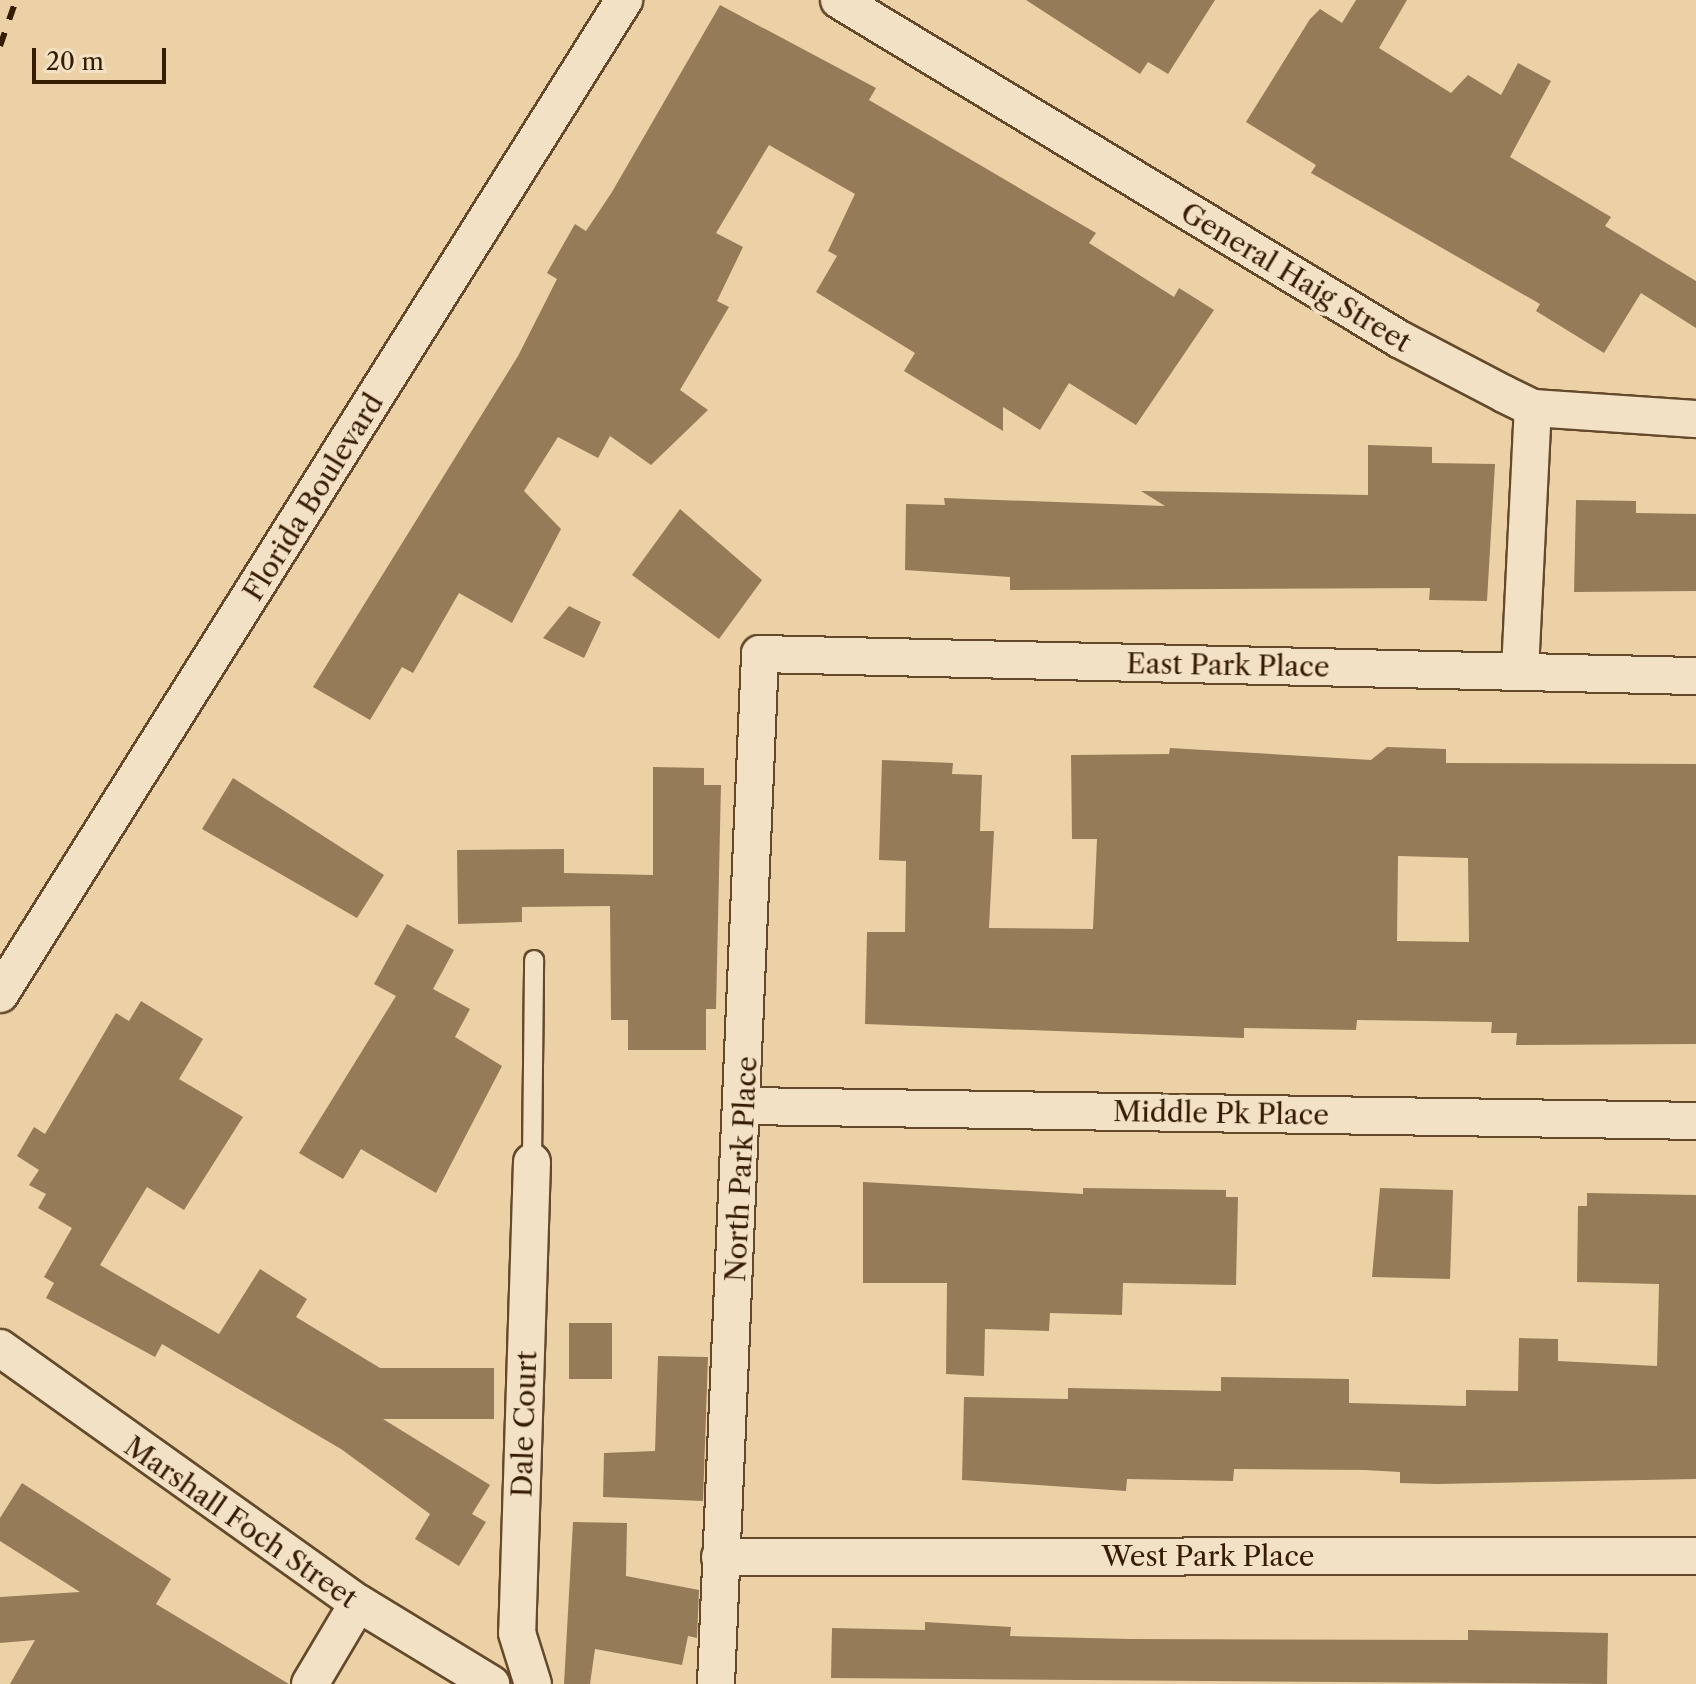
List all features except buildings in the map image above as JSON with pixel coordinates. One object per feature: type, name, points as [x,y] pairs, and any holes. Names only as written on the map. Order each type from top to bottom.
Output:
[{"type":"street","name":"Florida Boulevard","points":[[0,994],[624,0]]},
{"type":"street","name":"General Haig Street","points":[[839,0],[1399,339],[1533,408]]},
{"type":"street","points":[[1520,671],[1533,408],[1696,419]]},
{"type":"street","name":"East Park Place","points":[[760,654],[1696,676]]},
{"type":"street","name":"North Park Place","points":[[716,1684],[720,1557],[746,1106],[760,654]]},
{"type":"street","name":"Middle Pk Place","points":[[746,1106],[1696,1121]]},
{"type":"street","name":"Dale Court","points":[[532,1162],[517,1633],[533,1684]]},
{"type":"street","name":"Marshall Foch Street","points":[[0,1348],[358,1603],[491,1684]]},
{"type":"street","name":"West Park Place","points":[[720,1557],[1696,1556]]},
{"type":"street","points":[[310,1684],[358,1603]]},
{"type":"lane","points":[[532,1162],[534,960]]},
{"type":"railway","points":[[0,46],[16,0]]}]
